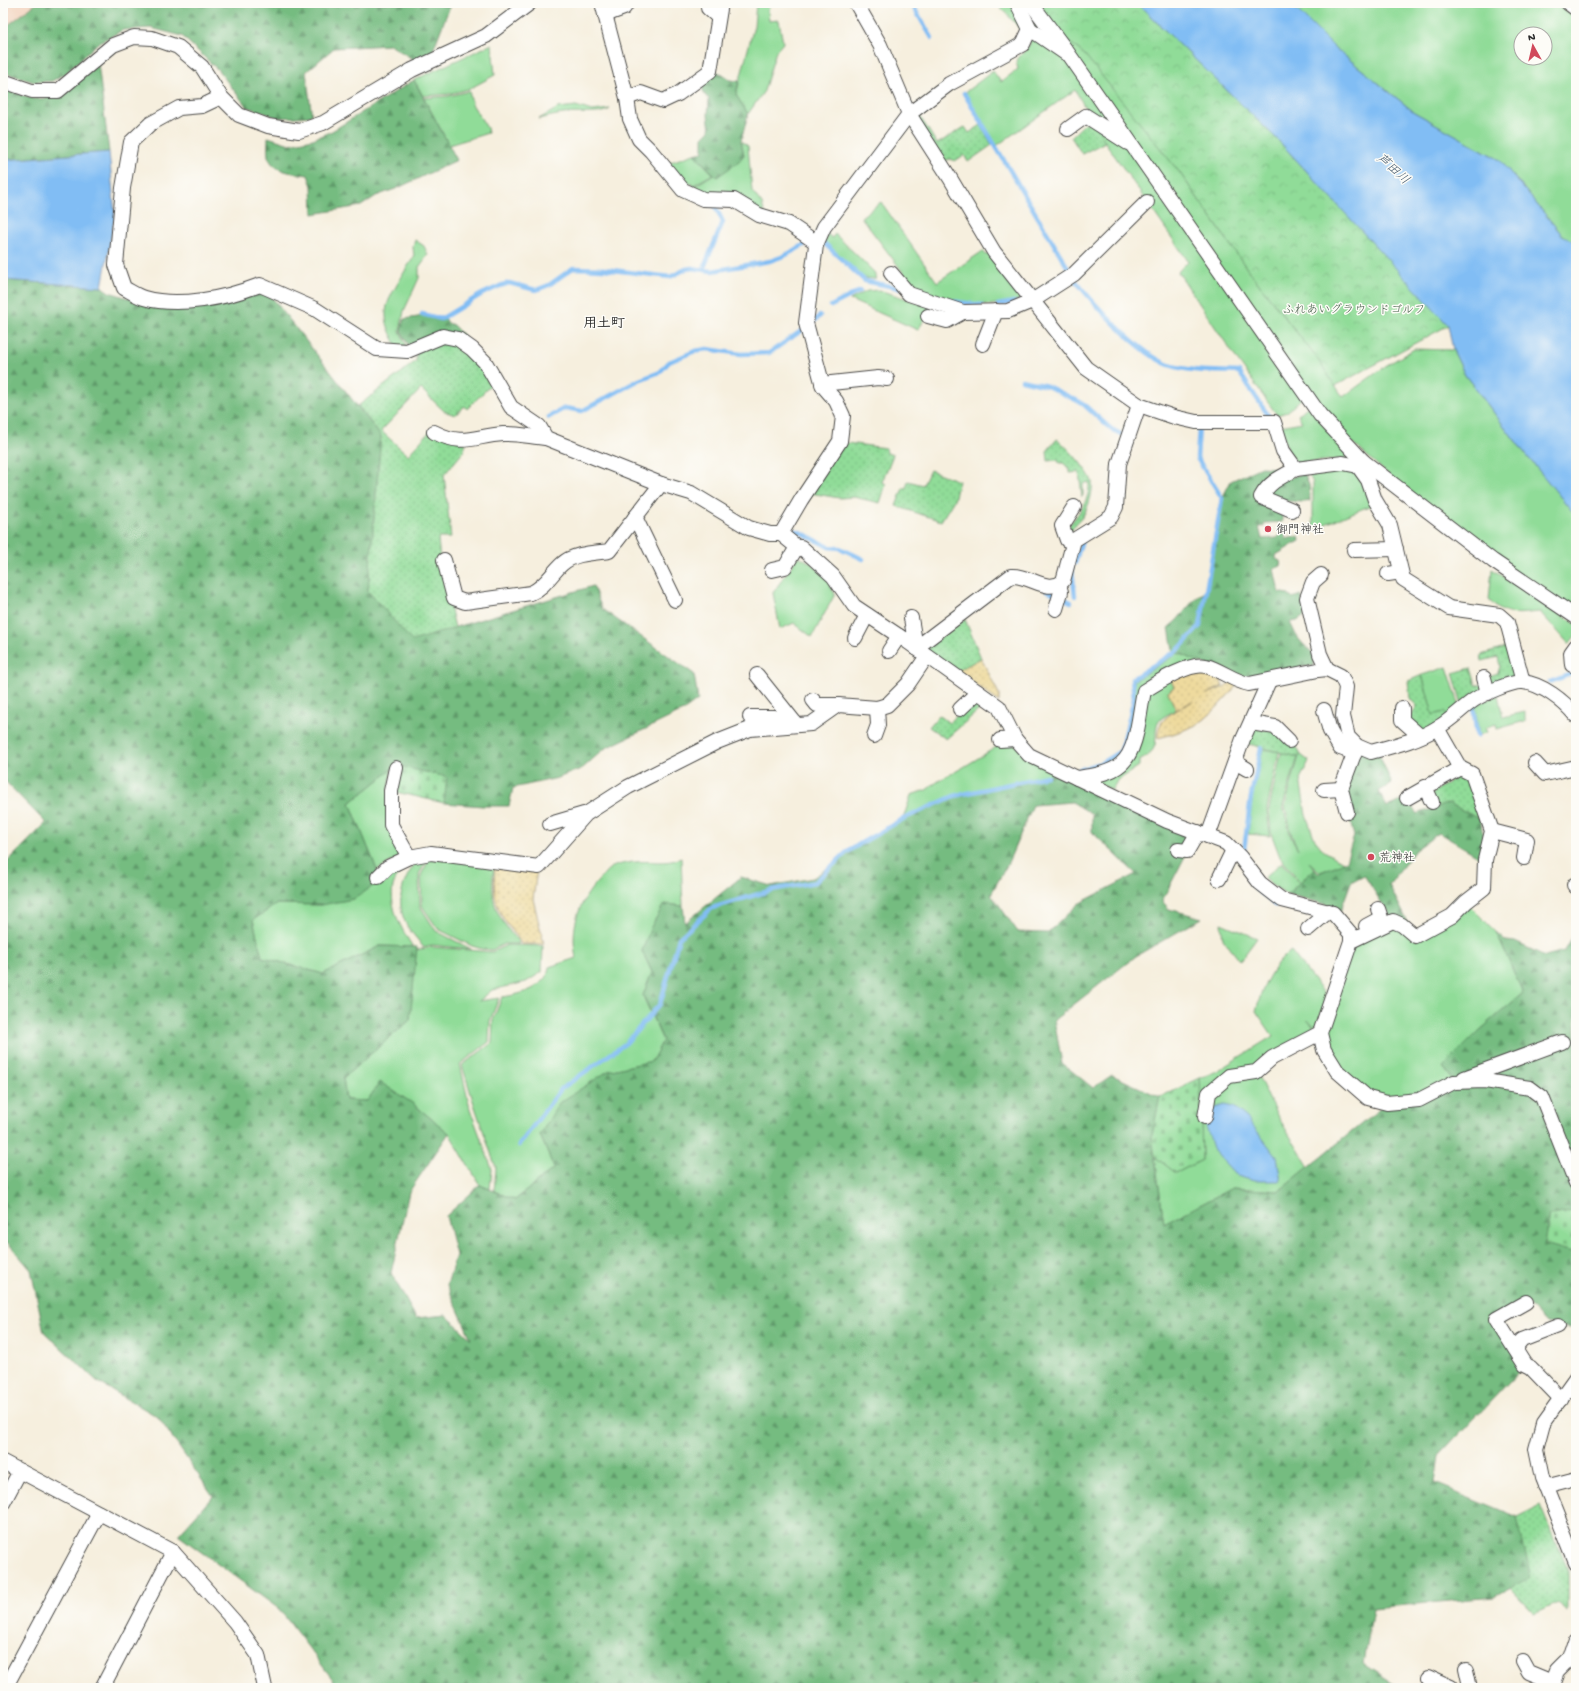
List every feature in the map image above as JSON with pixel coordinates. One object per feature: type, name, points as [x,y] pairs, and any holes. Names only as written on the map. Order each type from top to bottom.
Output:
[{"type":"street","points":[[3,82],[32,91],[58,91],[113,44],[134,37],[152,38],[178,47],[202,67],[221,97],[239,115],[268,126],[299,131],[323,123],[412,70],[486,36],[530,3]]},
{"type":"street","points":[[627,3],[624,8],[603,9],[616,51],[627,98],[630,119],[639,139],[651,151],[683,190],[703,199],[734,200],[759,215],[789,224],[817,243]]},
{"type":"street","points":[[856,3],[879,42],[909,114],[950,178],[994,252],[1086,368],[1139,405],[1196,422],[1274,422],[1283,451],[1296,469]]},
{"type":"street","points":[[1017,3],[1030,29],[1063,53],[1068,53]]},
{"type":"street","points":[[1032,3],[1308,399],[1361,463],[1493,561],[1576,617]]},
{"type":"street","points":[[1568,3],[1576,10]]},
{"type":"street","points":[[627,98],[641,93],[663,101],[678,94],[698,75],[710,71],[718,17],[714,5]]},
{"type":"street","points":[[781,534],[801,500],[840,441],[844,416],[836,401],[822,384],[806,323],[817,243],[824,227],[909,114],[949,84],[1023,44],[1030,29]]},
{"type":"street","points":[[221,97],[202,106],[179,108],[150,124],[131,142],[123,188],[116,265],[124,288],[143,298],[173,303],[232,296],[260,285],[315,309],[377,349],[407,351],[443,336],[458,339],[472,349],[485,362],[512,407],[539,426],[546,438]]},
{"type":"street","points":[[1068,129],[1086,116],[1133,147]]},
{"type":"street","points":[[891,273],[910,294],[963,312],[1008,311],[1032,301],[1074,274],[1147,202]]},
{"type":"street","points":[[982,344],[996,311]]},
{"type":"street","points":[[928,316],[947,321],[963,312]]},
{"type":"street","points":[[822,384],[878,378],[887,379]]},
{"type":"street","points":[[1074,508],[1062,526],[1067,540],[1074,540],[1111,517],[1116,507],[1119,464],[1139,405]]},
{"type":"street","points":[[434,432],[448,439],[473,440],[503,434],[546,438],[661,484],[691,493],[749,528],[770,534],[781,534],[797,547],[801,547],[833,576],[854,606],[999,707],[1015,740],[1028,755],[1042,763],[1167,821],[1226,843],[1260,883],[1282,900],[1329,911],[1339,917],[1351,937]]},
{"type":"street","points":[[1292,510],[1261,497],[1275,479],[1296,469],[1343,463],[1361,463]]},
{"type":"street","points":[[1361,463],[1375,500],[1390,525],[1396,549],[1394,573],[1449,608],[1499,615],[1507,622],[1523,682]]},
{"type":"street","points":[[444,560],[454,598],[464,602],[531,593],[540,589],[563,562],[582,554],[609,551],[661,484]]},
{"type":"street","points":[[635,517],[675,600]]},
{"type":"street","points":[[874,715],[887,705],[908,684],[922,652],[1011,576],[1020,575],[1048,586],[1059,585],[1063,581],[1074,540]]},
{"type":"street","points":[[772,570],[785,568],[797,547]]},
{"type":"street","points":[[1354,550],[1396,549]]},
{"type":"street","points":[[1308,598],[1313,582],[1321,575]]},
{"type":"street","points":[[1306,583],[1304,589],[1308,598],[1320,654],[1327,670]]},
{"type":"street","points":[[1056,609],[1061,592],[1059,585]]},
{"type":"street","points":[[855,638],[867,614]]},
{"type":"street","points":[[911,618],[922,652]]},
{"type":"street","points":[[889,651],[899,636]]},
{"type":"street","points":[[1077,778],[1112,770],[1121,764],[1132,751],[1144,691],[1161,680],[1196,666],[1206,666],[1238,682],[1249,684],[1270,681],[1318,670],[1327,670],[1340,676],[1346,687],[1343,716],[1348,738],[1356,750]]},
{"type":"street","points":[[757,675],[796,724]]},
{"type":"street","points":[[1484,678],[1488,694]]},
{"type":"street","points":[[1178,850],[1187,851],[1203,834],[1270,681]]},
{"type":"street","points":[[1324,710],[1330,731],[1340,748],[1371,752],[1420,736],[1437,728],[1475,700],[1507,685],[1523,682],[1541,688],[1568,707],[1576,716]]},
{"type":"street","points":[[960,709],[978,692]]},
{"type":"street","points":[[813,700],[817,704],[838,705],[874,715]]},
{"type":"street","points":[[378,877],[388,867],[409,857],[431,853],[538,867],[564,836],[586,814],[628,787],[721,741],[750,729],[796,724],[811,724],[838,705]]},
{"type":"street","points":[[1402,708],[1402,720],[1420,736]]},
{"type":"street","points":[[874,715],[878,725],[874,736]]},
{"type":"street","points":[[750,717],[774,717],[796,724]]},
{"type":"street","points":[[1251,723],[1275,727],[1289,740]]},
{"type":"street","points":[[1351,937],[1393,921],[1402,925],[1415,936],[1452,916],[1466,902],[1484,888],[1485,860],[1492,831],[1472,774],[1460,768],[1437,728]]},
{"type":"street","points":[[685,753],[709,740],[721,741]]},
{"type":"street","points":[[1000,740],[1015,740]]},
{"type":"street","points":[[1347,812],[1341,789],[1356,750]]},
{"type":"street","points":[[1235,762],[1248,769]]},
{"type":"street","points":[[1535,763],[1545,774],[1576,768]]},
{"type":"street","points":[[396,768],[391,791],[391,825],[409,857]]},
{"type":"street","points":[[1406,798],[1460,768]]},
{"type":"street","points":[[1425,787],[1432,802]]},
{"type":"street","points":[[1324,790],[1341,789]]},
{"type":"street","points":[[550,824],[586,814]]},
{"type":"street","points":[[1492,831],[1526,840],[1524,858]]},
{"type":"street","points":[[1219,879],[1233,850]]},
{"type":"street","points":[[1378,909],[1381,918],[1351,937],[1320,1033],[1324,1050],[1337,1071],[1368,1098],[1387,1103],[1417,1100],[1454,1082],[1562,1042]]},
{"type":"street","points":[[1308,929],[1329,911]]},
{"type":"street","points":[[1205,1116],[1209,1093],[1229,1076],[1256,1072],[1272,1058],[1320,1033]]},
{"type":"street","points":[[1454,1082],[1484,1081],[1530,1088],[1542,1098],[1576,1183]]},
{"type":"street","points":[[1526,1302],[1496,1319],[1524,1365],[1531,1368],[1561,1399]]},
{"type":"street","points":[[1515,1349],[1522,1340],[1558,1326]]},
{"type":"street","points":[[1576,1378],[1543,1423],[1536,1449],[1542,1478],[1576,1563]]},
{"type":"street","points":[[3,1462],[173,1552],[235,1622],[258,1655],[265,1688]]},
{"type":"street","points":[[3,1503],[20,1471]]},
{"type":"street","points":[[1545,1486],[1576,1479]]},
{"type":"street","points":[[5,1688],[99,1513]]},
{"type":"street","points":[[102,1688],[173,1552]]},
{"type":"street","points":[[1523,1662],[1529,1673],[1552,1685],[1557,1672],[1572,1660],[1576,1639]]},
{"type":"street","points":[[1466,1670],[1470,1688]]},
{"type":"street","points":[[1433,1682],[1451,1688]]},
{"type":"shaded area","points":[[3,3],[37,3],[3,29]]},
{"type":"green space","points":[[37,3],[451,3],[432,53],[416,61],[390,45],[334,48],[306,72],[312,116],[279,118],[247,107],[218,70],[182,36],[151,28],[123,30],[98,43],[65,74],[52,81],[34,82],[3,72],[3,29]]},
{"type":"green space","points":[[756,3],[771,3],[768,10],[769,21],[779,20],[783,43],[776,51],[764,91],[748,114],[736,95],[754,26]]},
{"type":"green space","points":[[997,3],[1014,3],[1024,33]]},
{"type":"green space","points":[[1017,3],[1048,24],[1085,55],[1120,92],[1180,173],[1248,270],[1319,361],[1343,397],[1387,365],[1414,349],[1453,350],[1465,375],[1527,456],[1576,515],[1576,617],[1437,518],[1302,398],[1287,412],[1277,415],[1238,361],[1178,272],[1188,261],[1105,142],[1075,90],[995,147],[964,93],[993,71],[1001,82],[1018,69],[1016,61],[1030,44]]},
{"type":"green space","name":"ふれあいグラウンドゴルフ","points":[[1031,3],[1137,3],[1276,138],[1449,325],[1335,386],[1319,361],[1248,270],[1180,173],[1085,55],[1048,24]]},
{"type":"green space","points":[[1290,3],[1557,3],[1576,18],[1576,242],[1564,237],[1500,160],[1414,112],[1335,48]]},
{"type":"green space","points":[[492,44],[495,75],[469,89],[449,94],[423,96],[414,80]]},
{"type":"green space","points":[[98,63],[109,152],[3,160],[3,88],[34,99],[62,97]]},
{"type":"green space","points":[[718,72],[730,80],[739,81],[736,95],[748,114],[741,141],[744,155],[737,163],[717,177],[694,154],[703,152],[703,137],[710,130],[708,115],[709,99],[703,91],[703,87],[710,77]]},
{"type":"green space","points":[[414,80],[457,160],[398,188],[376,196],[361,206],[313,214],[312,186],[308,175],[291,173],[275,166],[268,156],[268,137],[290,144],[313,139],[332,131]]},
{"type":"green space","points":[[469,91],[472,104],[487,128],[488,133],[449,145],[424,98],[449,96]]},
{"type":"green space","points":[[576,106],[592,111],[610,109],[595,113],[569,113],[554,115],[539,119],[558,108]]},
{"type":"green space","points":[[918,113],[937,144],[965,127],[969,133],[981,125],[992,145],[968,162],[964,155],[955,161],[949,159],[943,162],[915,117]]},
{"type":"green space","points":[[1085,123],[1095,123],[1105,142],[1082,154],[1071,137]]},
{"type":"green space","points":[[741,141],[748,146],[752,191],[762,204],[765,214],[702,194],[691,188],[714,174],[717,177],[744,155]]},
{"type":"green space","points":[[694,154],[713,174],[692,186],[692,184],[689,183],[685,187],[665,164]]},
{"type":"green space","points":[[881,202],[937,282],[983,251],[986,255],[991,253],[1023,296],[1019,297],[1021,300],[990,305],[955,301],[918,292],[861,217]]},
{"type":"green space","points":[[827,234],[832,238],[835,234],[874,272],[876,279],[864,278],[824,242]]},
{"type":"green space","points":[[415,240],[424,246],[428,255],[419,267],[419,278],[404,311],[400,331],[407,347],[397,346],[387,324],[387,305],[414,257],[413,247]]},
{"type":"green space","points":[[3,280],[102,287],[109,292],[141,302],[256,293],[270,295],[381,436],[368,591],[412,640],[593,586],[602,609],[694,674],[698,700],[683,711],[604,749],[583,768],[558,778],[513,788],[509,806],[444,803],[446,777],[392,769],[350,803],[377,870],[379,882],[354,899],[321,905],[277,904],[253,920],[262,957],[323,974],[380,946],[417,947],[410,1020],[343,1078],[346,1100],[367,1101],[380,1082],[412,1103],[449,1133],[409,1192],[391,1273],[416,1318],[446,1315],[471,1339],[447,1285],[456,1255],[446,1216],[480,1185],[515,1200],[554,1168],[540,1135],[559,1103],[608,1071],[652,1061],[663,1040],[643,995],[652,972],[642,951],[651,927],[664,904],[683,906],[685,923],[741,877],[771,886],[813,878],[866,841],[903,819],[954,796],[1056,774],[1195,837],[1162,901],[1169,909],[1202,918],[1136,956],[1054,1020],[1062,1063],[1093,1088],[1112,1075],[1160,1097],[1152,1136],[1164,1224],[1232,1188],[1279,1191],[1387,1103],[1454,1081],[1443,1067],[1478,1032],[1523,993],[1496,932],[1506,941],[1515,942],[1545,956],[1564,951],[1576,929],[1576,1210],[1550,1216],[1545,1244],[1576,1253],[1576,1328],[1546,1323],[1526,1302],[1496,1319],[1525,1365],[1439,1456],[1435,1483],[1517,1517],[1532,1577],[1494,1597],[1373,1608],[1364,1664],[1401,1688],[348,1688],[337,1685],[279,1609],[178,1535],[213,1496],[158,1417],[98,1382],[44,1332],[31,1270],[9,1244],[3,1240],[3,866],[46,823],[3,779]],"holes":[[[1072,802],[1092,814],[1092,832],[1136,874],[1078,904],[1048,933],[1018,932],[991,894],[1007,865],[1033,805]]]},
{"type":"green space","points":[[879,290],[932,307],[918,330],[850,300],[867,291]]},
{"type":"green space","points":[[421,315],[441,321],[445,318],[448,323],[453,325],[464,336],[409,346],[401,331],[404,319],[418,317]]},
{"type":"green space","points":[[444,340],[470,351],[491,385],[467,409],[465,406],[455,415],[444,411],[421,389],[381,431],[408,455],[432,429],[466,443],[464,451],[444,475],[451,538],[438,538],[440,560],[455,628],[412,641],[368,591],[381,436],[358,406],[416,361],[416,352]]},
{"type":"green space","points":[[1308,406],[1347,454],[1346,459],[1297,463],[1289,453],[1280,426],[1302,422],[1298,415]]},
{"type":"green space","points":[[1057,439],[1066,446],[1077,459],[1087,472],[1092,482],[1092,493],[1084,515],[1073,528],[1071,534],[1069,525],[1084,505],[1088,494],[1089,482],[1083,484],[1082,497],[1079,472],[1070,473],[1070,469],[1063,463],[1059,463],[1058,460],[1048,461],[1047,451]]},
{"type":"green space","points":[[847,443],[886,448],[887,453],[893,455],[882,482],[886,484],[880,503],[854,497],[839,498],[810,493],[842,445]]},
{"type":"green space","points":[[1261,467],[1290,469],[1261,490],[1282,511],[1282,522],[1264,523],[1264,526],[1259,527],[1262,539],[1277,538],[1281,534],[1280,530],[1284,530],[1286,539],[1299,536],[1300,541],[1276,555],[1276,559],[1280,561],[1281,566],[1274,569],[1279,592],[1287,594],[1292,598],[1301,595],[1306,615],[1297,621],[1290,622],[1300,641],[1315,655],[1314,665],[1241,679],[1173,651],[1169,627],[1195,599],[1205,592],[1221,500],[1231,481]]},
{"type":"green space","points":[[1328,468],[1355,470],[1374,504],[1313,529],[1313,483],[1307,470]]},
{"type":"green space","points":[[930,470],[959,481],[954,500],[941,521],[896,506],[903,488],[906,488],[908,481],[923,485]]},
{"type":"green space","points":[[1304,473],[1309,485],[1310,501],[1282,502],[1267,491],[1277,482]]},
{"type":"green space","points":[[798,556],[811,563],[832,582],[830,586],[835,594],[812,637],[794,623],[780,629],[773,593]]},
{"type":"green space","points":[[1492,569],[1576,624],[1576,635],[1569,644],[1540,612],[1513,614],[1501,610],[1495,606],[1489,600]]},
{"type":"green space","points":[[965,619],[981,658],[957,671],[928,651],[929,646]]},
{"type":"green space","points":[[1507,638],[1518,680],[1489,689],[1486,677],[1498,673],[1500,666],[1498,657],[1482,661],[1481,655],[1505,648],[1503,639]]},
{"type":"green space","points":[[1178,653],[1203,662],[1158,676],[1134,724],[1119,764],[1079,772],[1102,765],[1122,753],[1136,698],[1134,681]]},
{"type":"green space","points":[[1447,667],[1461,710],[1449,719],[1433,715],[1422,675]]},
{"type":"green space","points":[[1471,668],[1476,685],[1483,685],[1484,690],[1465,703],[1461,701],[1453,673]]},
{"type":"green space","points":[[1422,675],[1433,715],[1444,712],[1449,719],[1420,736],[1407,724],[1417,706],[1410,699],[1408,681]]},
{"type":"green space","points":[[1170,678],[1174,687],[1168,692],[1176,710],[1162,718],[1158,723],[1156,728],[1155,745],[1152,750],[1147,756],[1139,761],[1139,766],[1117,781],[1112,790],[1089,779],[1118,772],[1147,691]]},
{"type":"green space","points":[[1498,695],[1503,717],[1525,712],[1525,721],[1497,729],[1496,724],[1485,728],[1487,732],[1479,735],[1475,705]]},
{"type":"green space","points":[[977,697],[987,703],[946,739],[929,727],[939,715],[949,723]]},
{"type":"green space","points":[[1254,727],[1275,732],[1283,740],[1295,744],[1301,755],[1298,757],[1245,743]]},
{"type":"green space","points":[[1013,743],[1056,774],[954,796],[903,819],[911,795],[926,790],[940,780],[998,746]]},
{"type":"green space","points":[[1357,746],[1377,750],[1392,784],[1379,791],[1387,807],[1407,798],[1417,814],[1449,803],[1481,820],[1485,860],[1439,833],[1415,850],[1389,885],[1415,936],[1393,921],[1364,875],[1351,882],[1340,912],[1332,906],[1287,894],[1315,869],[1319,873],[1346,861],[1354,836],[1341,789]]},
{"type":"green space","points":[[1263,749],[1279,752],[1267,809],[1270,836],[1248,834],[1253,794]]},
{"type":"green space","points":[[1281,753],[1298,757],[1283,806],[1291,837],[1298,849],[1292,836],[1285,806],[1299,756],[1301,755],[1309,761],[1300,779],[1306,815],[1315,840],[1324,851],[1345,863],[1320,872],[1308,861],[1315,869],[1300,882],[1280,857],[1271,833],[1269,809]]},
{"type":"green space","points":[[402,767],[447,777],[444,803],[396,792]]},
{"type":"green space","points":[[392,769],[388,789],[403,855],[377,870],[350,803]]},
{"type":"green space","points":[[1464,772],[1469,777],[1481,820],[1449,803],[1432,809],[1429,804],[1431,794]]},
{"type":"green space","points":[[420,857],[428,858],[419,874],[420,906],[436,931],[471,949],[432,945],[423,947],[406,924],[402,915],[402,889],[409,872]]},
{"type":"green space","points":[[430,858],[494,863],[493,896],[497,911],[519,944],[504,944],[492,950],[482,949],[472,946],[438,929],[422,906],[421,875]]},
{"type":"green space","points":[[681,858],[683,906],[664,904],[642,951],[652,972],[643,996],[663,1041],[652,1061],[608,1071],[540,1135],[554,1168],[515,1200],[494,1191],[496,1168],[462,1065],[492,1043],[493,1020],[502,997],[520,994],[536,987],[546,978],[549,967],[576,958],[574,936],[577,916],[591,889],[608,870],[614,866],[622,864],[664,862]]},
{"type":"green space","points":[[1282,862],[1299,883],[1287,894],[1283,893],[1264,878]]},
{"type":"green space","points":[[404,864],[393,886],[392,894],[397,918],[413,947],[380,946],[323,974],[262,957],[253,920],[277,904],[321,905]]},
{"type":"green space","points":[[1466,902],[1496,932],[1523,993],[1478,1032],[1443,1067],[1454,1082],[1387,1103],[1337,1071],[1320,1033],[1351,941],[1393,921],[1415,936]]},
{"type":"green space","points":[[1221,923],[1257,938],[1240,961],[1223,939]]},
{"type":"green space","points":[[507,945],[543,946],[542,972],[526,982],[492,990],[479,1001],[499,998],[490,1021],[489,1042],[460,1064],[470,1109],[492,1169],[490,1189],[480,1185],[449,1133],[412,1103],[380,1083],[367,1101],[346,1100],[343,1078],[410,1020],[416,950],[432,947],[492,952]]},
{"type":"green space","points":[[1291,951],[1327,997],[1316,1027],[1307,1020],[1320,1033],[1256,1072],[1277,1115],[1309,1167],[1279,1191],[1232,1188],[1164,1224],[1155,1157],[1176,1173],[1202,1160],[1200,1078],[1217,1071],[1273,1036],[1256,1011],[1268,978],[1278,963]]},
{"type":"green space","points":[[1200,1078],[1202,1160],[1176,1173],[1155,1157],[1152,1136],[1160,1097]]},
{"type":"green space","points":[[1576,1210],[1576,1253],[1545,1244],[1550,1216]]},
{"type":"green space","points":[[1541,1505],[1568,1570],[1568,1611],[1558,1603],[1535,1614],[1510,1588],[1531,1577],[1517,1517]]},
{"type":"sand","points":[[981,658],[999,694],[999,702],[957,671]]},
{"type":"sand","points":[[1205,669],[1224,678],[1221,682],[1223,686],[1207,694],[1224,687],[1231,682],[1238,684],[1205,719],[1194,726],[1158,738],[1160,725],[1164,720],[1169,715],[1193,701],[1176,710],[1168,692],[1174,687],[1170,678]]},
{"type":"sand","points":[[495,863],[537,870],[533,899],[544,944],[521,944],[502,916],[496,902],[495,895]]},
{"type":"water","name":"芦田川","points":[[1137,3],[1290,3],[1335,48],[1414,112],[1500,160],[1564,237],[1576,242],[1576,516],[1527,456],[1465,375],[1453,350],[1448,325],[1276,138]]},
{"type":"water","points":[[109,152],[115,215],[102,287],[3,280],[3,160]]},
{"type":"water","points":[[1224,1105],[1234,1107],[1247,1118],[1277,1157],[1281,1181],[1254,1181],[1237,1176],[1214,1151],[1206,1126],[1212,1109]]},
{"type":"waterway","points":[[911,3],[932,38]]},
{"type":"waterway","points":[[964,93],[1071,273]]},
{"type":"waterway","points":[[705,265],[723,222],[713,202]]},
{"type":"waterway","points":[[825,244],[865,281],[899,288]]},
{"type":"waterway","points":[[422,314],[441,319],[482,294],[500,286],[509,283],[536,290],[549,285],[573,268],[604,269],[670,277],[686,269],[692,268],[712,271],[770,261],[784,256],[804,245]]},
{"type":"waterway","points":[[1073,277],[1081,288],[1117,327],[1157,359],[1169,365],[1186,369],[1239,372],[1270,418]]},
{"type":"waterway","points":[[831,306],[860,291]]},
{"type":"waterway","points":[[950,301],[981,305]]},
{"type":"waterway","points":[[998,305],[1014,302]]},
{"type":"waterway","points":[[549,417],[565,408],[582,411],[639,380],[660,372],[669,362],[695,351],[707,349],[741,354],[769,353],[807,327],[820,316]]},
{"type":"waterway","points":[[1022,380],[1047,386],[1082,403],[1111,429],[1121,434]]},
{"type":"waterway","points":[[1079,770],[1101,763],[1121,751],[1134,699],[1132,679],[1178,650],[1200,626],[1222,498],[1197,458],[1199,428]]},
{"type":"waterway","points":[[790,531],[798,531],[829,547],[840,548],[863,559]]},
{"type":"waterway","points":[[1075,563],[1082,540],[1084,539]]},
{"type":"waterway","points":[[1072,570],[1075,596]]},
{"type":"waterway","points":[[1047,590],[1071,602]]},
{"type":"waterway","points":[[1550,682],[1576,672]]},
{"type":"waterway","points":[[1475,705],[1473,705],[1477,736]]},
{"type":"waterway","points":[[1244,850],[1251,797],[1261,748]]},
{"type":"waterway","points":[[519,1145],[561,1089],[626,1043],[660,1004],[679,938],[712,908],[772,890],[815,882],[846,853],[863,842],[903,819],[954,796],[1047,776]]},
{"type":"waterway","points":[[1253,885],[1275,905]]},
{"type":"place","name":"御門神社","points":[[1268,529]]},
{"type":"place","name":"荒神社","points":[[1371,857]]},
{"type":"district","name":"用土町","points":[[604,322]]}]
